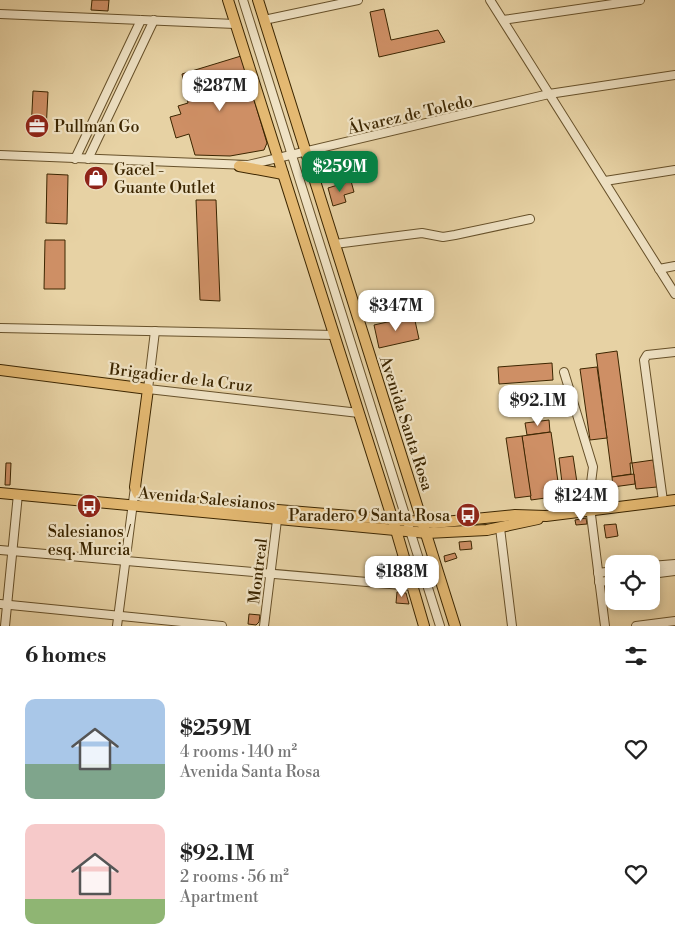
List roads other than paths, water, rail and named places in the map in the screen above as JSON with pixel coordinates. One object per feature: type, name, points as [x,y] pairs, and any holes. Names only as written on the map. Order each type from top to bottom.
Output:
[{"type":"main road","points":[[228,0],[395,525],[424,626]]},
{"type":"main road","name":"Avenida Santa Rosa","points":[[258,0],[455,626]]},
{"type":"main road","points":[[239,166],[283,174]]},
{"type":"main road","name":"Brigadier de la Cruz","points":[[0,370],[148,388]]},
{"type":"main road","points":[[135,487],[148,388]]},
{"type":"main road","name":"Avenida Salesianos","points":[[135,487],[141,496],[150,500],[395,525]]},
{"type":"main road","name":"Avenida Salesianos","points":[[0,492],[277,520],[425,528]]},
{"type":"main road","points":[[425,528],[515,515],[546,516],[675,500]]},
{"type":"main road","points":[[425,528],[460,532],[500,528],[546,516]]},
{"type":"street","points":[[243,0],[440,626]]},
{"type":"street","points":[[264,20],[358,0]]},
{"type":"street","points":[[490,0],[675,294]]},
{"type":"street","points":[[503,20],[640,0]]},
{"type":"street","points":[[0,14],[235,24]]},
{"type":"street","points":[[75,159],[141,20]]},
{"type":"street","points":[[88,159],[154,20]]},
{"type":"street","name":"Álvarez de Toledo","points":[[0,155],[239,166],[306,153],[549,94],[675,75]]},
{"type":"street","points":[[605,181],[675,170]]},
{"type":"street","points":[[335,244],[422,234],[443,237],[456,236],[530,219]]},
{"type":"street","points":[[659,269],[675,266]]},
{"type":"street","points":[[0,328],[334,335]]},
{"type":"street","points":[[148,388],[155,332]]},
{"type":"street","points":[[663,502],[645,358],[647,356],[675,352]]},
{"type":"street","points":[[564,372],[593,467],[589,499],[605,626]]},
{"type":"street","name":"Brigadier de la Cruz","points":[[148,388],[359,413]]},
{"type":"street","points":[[117,626],[135,487]]},
{"type":"street","points":[[5,626],[4,605],[18,494]]},
{"type":"street","name":"Montreal","points":[[264,626],[277,520]]},
{"type":"street","points":[[500,528],[512,626]]},
{"type":"street","points":[[0,550],[413,586]]},
{"type":"street","points":[[660,567],[673,568]]},
{"type":"street","points":[[660,572],[673,568]]},
{"type":"street","points":[[598,573],[605,572]]},
{"type":"street","points":[[599,582],[605,581]]},
{"type":"street","points":[[4,605],[222,626]]},
{"type":"street","points":[[636,626],[675,621]]},
{"type":"place","name":"Pullman Go","points":[[37,126]]},
{"type":"place","name":"Gacel - Guante Outlet","points":[[96,178]]},
{"type":"place","name":"Salesianos / esq. Murcia","points":[[89,506]]},
{"type":"place","name":"Paradero 9 Santa Rosa","points":[[468,515]]}]
